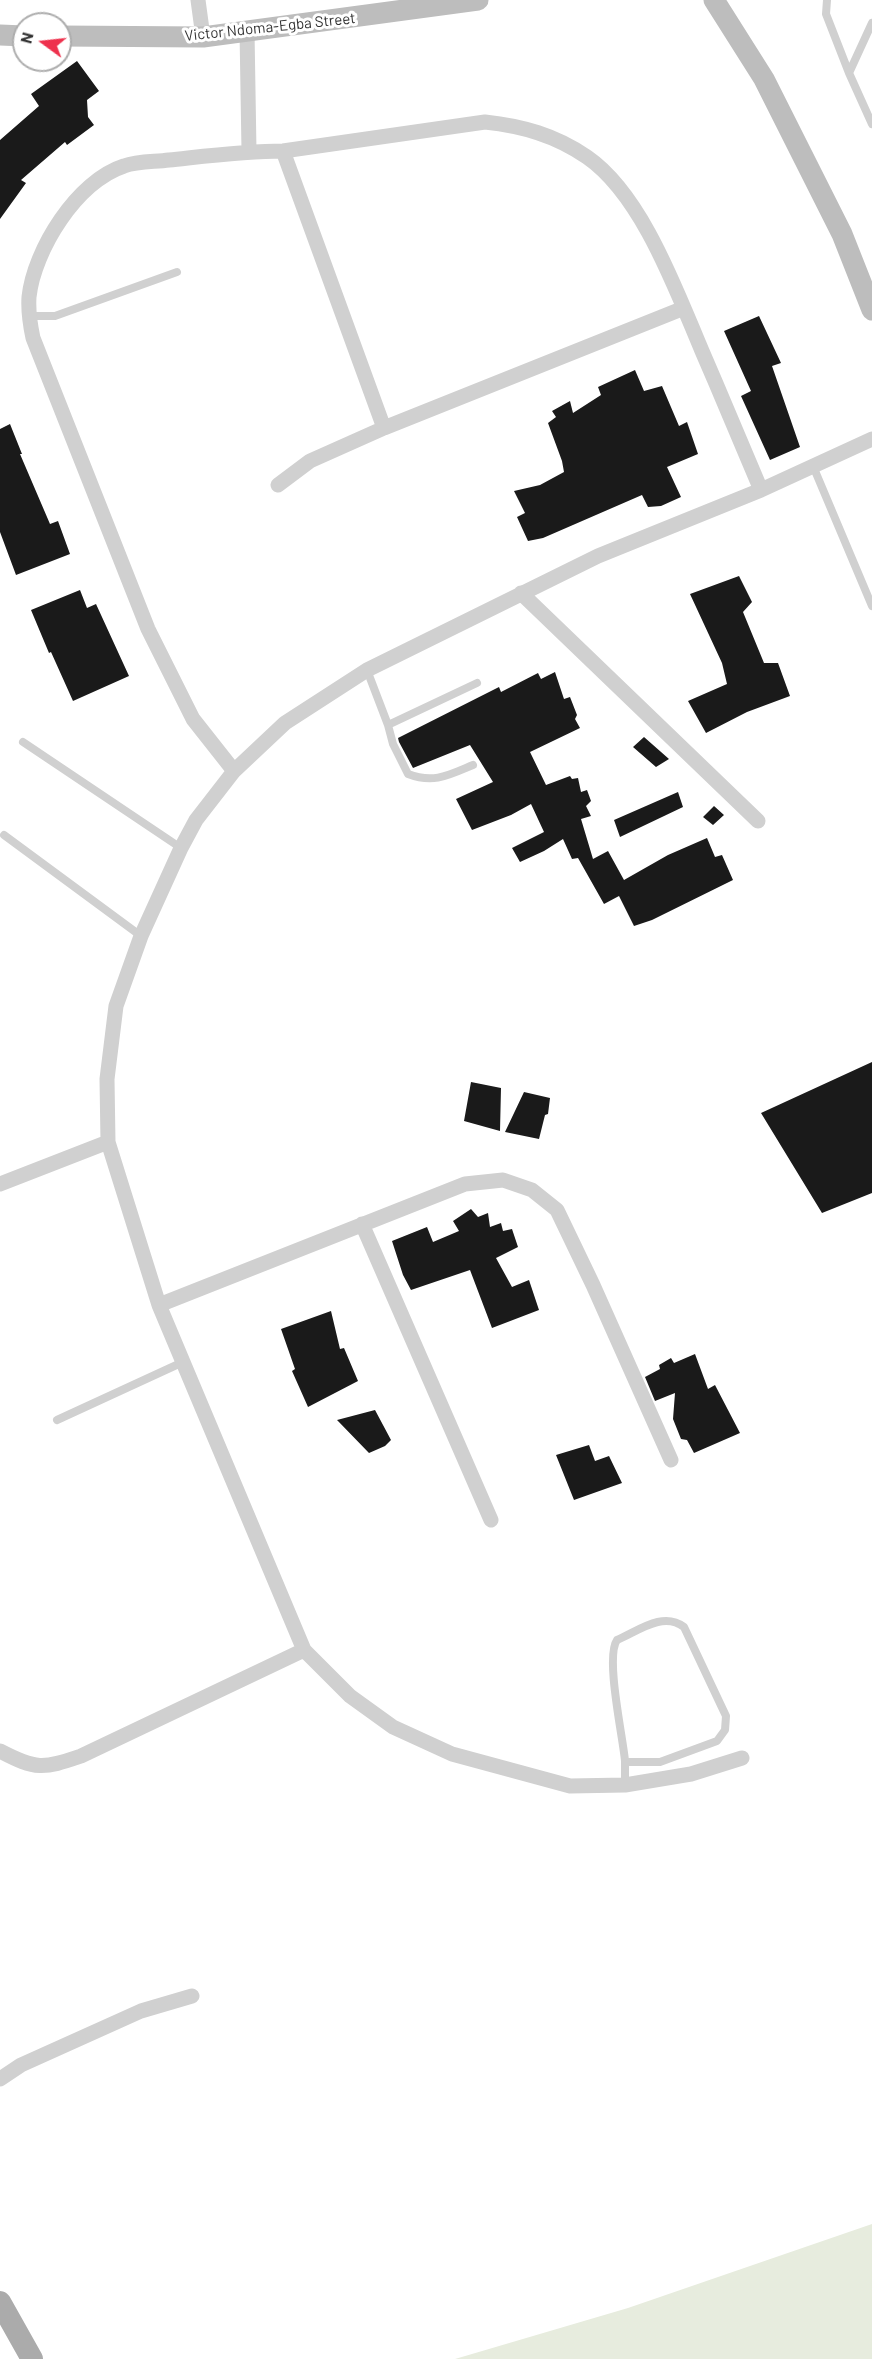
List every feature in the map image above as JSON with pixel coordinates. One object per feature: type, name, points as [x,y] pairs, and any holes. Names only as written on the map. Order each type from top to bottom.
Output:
[{"type":"main road","points":[[0,2302],[32,2359]]},
{"type":"street","points":[[198,0],[203,37]]},
{"type":"street","name":"Victor Ndoma-Egba Street","points":[[72,36],[203,37],[478,0]]},
{"type":"street","points":[[714,0],[764,79],[842,234],[872,310]]},
{"type":"street","points":[[247,31],[249,151]]},
{"type":"street","points":[[234,771],[193,719],[148,629],[33,338],[28,316],[29,295],[43,251],[68,210],[104,174],[126,165],[249,151],[283,151],[484,122],[518,126],[546,134],[588,158],[621,190],[646,229],[684,308],[761,489]]},
{"type":"street","points":[[283,151],[384,428]]},
{"type":"street","points":[[278,485],[310,461],[384,428],[684,308]]},
{"type":"street","points":[[742,1758],[691,1774],[625,1785],[570,1786],[452,1754],[384,1721],[350,1696],[304,1650],[159,1305],[108,1142],[106,1079],[116,1006],[141,936],[181,848],[196,820],[234,771],[285,723],[366,670],[521,593],[598,556],[761,489],[872,439]]},
{"type":"street","points":[[521,593],[759,821]]},
{"type":"street","points":[[0,1184],[108,1142]]},
{"type":"street","points":[[159,1305],[465,1184],[503,1180],[532,1190],[556,1210],[593,1285],[671,1460]]},
{"type":"street","points":[[362,1224],[491,1520]]},
{"type":"street","points":[[0,1751],[25,1764],[52,1766],[81,1756],[304,1650]]},
{"type":"street","points":[[0,2079],[21,2065],[141,2011],[192,1996]]},
{"type":"lane","points":[[828,0],[826,14],[872,124]]},
{"type":"lane","points":[[849,73],[872,23]]},
{"type":"lane","points":[[28,316],[56,316],[177,272]]},
{"type":"lane","points":[[813,466],[872,606]]},
{"type":"lane","points":[[366,670],[388,725],[393,744],[408,774],[423,780],[432,779],[473,765]]},
{"type":"lane","points":[[388,725],[477,683]]},
{"type":"lane","points":[[23,741],[181,848]]},
{"type":"lane","points":[[4,835],[141,936]]},
{"type":"lane","points":[[57,1420],[183,1362]]},
{"type":"lane","points":[[625,1762],[660,1761],[717,1741],[725,1730],[726,1716],[684,1627],[670,1619],[660,1620],[614,1644],[613,1664],[625,1762],[625,1785]]},
{"type":"shaded area","points":[[872,2224],[872,2359],[455,2359],[628,2308]]},
{"type":"building","points":[[77,61],[99,91],[87,100],[88,117],[94,125],[67,145],[65,142],[21,180],[26,183],[0,219],[0,140],[39,106],[31,94],[62,72],[72,72],[72,65]]},
{"type":"building","points":[[759,316],[781,363],[772,366],[800,447],[770,460],[741,396],[751,391],[724,331]]},
{"type":"building","points":[[635,370],[644,391],[662,386],[679,426],[687,422],[698,454],[667,467],[681,497],[661,506],[648,507],[642,495],[543,538],[528,541],[517,517],[525,513],[514,491],[540,485],[564,472],[548,423],[556,417],[552,411],[570,401],[573,413],[601,395],[598,387]]},
{"type":"building","points":[[10,424],[22,454],[20,454],[50,524],[58,521],[70,554],[16,575],[0,532],[0,429]]},
{"type":"building","points":[[739,576],[752,602],[743,612],[764,663],[778,663],[790,696],[747,712],[706,733],[688,701],[727,684],[722,663],[690,594]]},
{"type":"building","points":[[80,590],[87,608],[96,604],[129,676],[73,701],[31,610]]},
{"type":"building","points":[[555,672],[564,699],[570,697],[577,715],[575,719],[580,728],[530,752],[546,785],[570,776],[572,779],[578,778],[581,792],[587,790],[591,801],[586,806],[591,816],[581,819],[593,859],[608,851],[624,880],[668,855],[707,838],[715,857],[722,855],[733,880],[652,920],[634,926],[619,896],[604,904],[578,858],[572,859],[563,839],[520,862],[512,848],[544,832],[531,804],[511,815],[472,830],[456,799],[493,782],[470,745],[413,768],[398,738],[499,687],[501,692],[538,673],[541,679]]},
{"type":"building","points":[[644,737],[669,759],[656,767],[633,747]]},
{"type":"building","points":[[678,792],[683,807],[620,837],[614,820]]},
{"type":"building","points":[[714,806],[724,815],[713,825],[703,817]]},
{"type":"building","points":[[872,1062],[872,1193],[822,1213],[761,1113]]},
{"type":"building","points":[[471,1082],[501,1088],[500,1131],[464,1121]]},
{"type":"building","points":[[524,1092],[550,1098],[548,1114],[545,1115],[539,1139],[505,1132]]},
{"type":"building","points":[[471,1209],[478,1217],[488,1213],[490,1227],[501,1223],[503,1231],[512,1229],[518,1247],[496,1258],[512,1287],[529,1280],[539,1310],[492,1328],[470,1270],[411,1290],[403,1275],[392,1241],[427,1227],[433,1242],[459,1231],[453,1221]]},
{"type":"building","points":[[331,1311],[340,1349],[344,1348],[358,1381],[308,1407],[292,1371],[295,1369],[281,1329]]},
{"type":"building","points":[[695,1354],[708,1389],[715,1385],[740,1433],[694,1453],[687,1440],[681,1439],[673,1419],[675,1393],[655,1401],[645,1377],[660,1369],[659,1365],[671,1358],[674,1363]]},
{"type":"building","points":[[375,1410],[391,1440],[385,1446],[369,1453],[337,1420]]},
{"type":"building","points":[[589,1445],[595,1461],[609,1456],[622,1483],[574,1500],[556,1455]]}]
